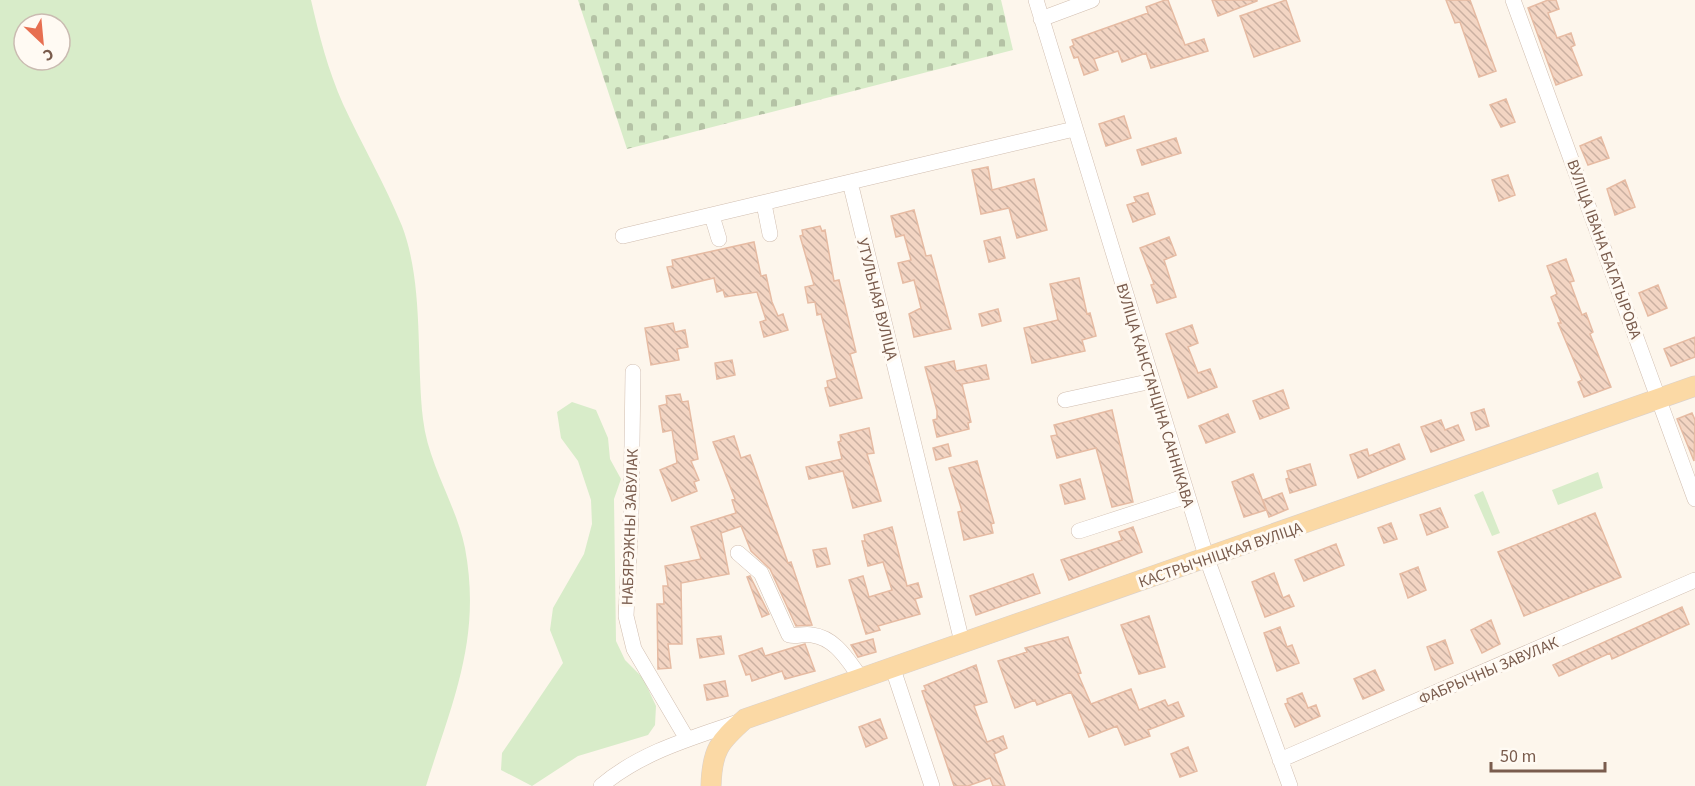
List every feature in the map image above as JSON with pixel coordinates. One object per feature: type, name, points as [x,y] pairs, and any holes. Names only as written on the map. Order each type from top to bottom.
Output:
[{"type":"main road","name":"КАСТРЫЧНІЦКАЯ ВУЛІЦА","points":[[745,719],[892,666],[1207,559],[1695,386]]},
{"type":"main road","points":[[711,786],[715,756],[723,738],[745,719]]},
{"type":"street","name":"ВУЛІЦА КАНСТАНЦІНА САННІКАВА","points":[[1036,0],[1207,559],[1290,786]]},
{"type":"street","points":[[1041,18],[1092,0]]},
{"type":"street","name":"ВУЛІЦА ІВАНА БАГАТЫРОВА","points":[[1513,0],[1695,499]]},
{"type":"street","points":[[622,236],[850,182],[989,158],[1074,129]]},
{"type":"street","name":"УТУЛЬНАЯ ВУЛІЦА","points":[[850,182],[962,642]]},
{"type":"street","points":[[764,204],[770,234]]},
{"type":"street","points":[[712,216],[718,239]]},
{"type":"street","name":"НАБЯРЭЖНЫ ЗАВУЛАК","points":[[633,372],[631,516],[626,616],[634,649],[687,739]]},
{"type":"street","points":[[1065,400],[1152,381]]},
{"type":"street","points":[[1080,531],[1187,496]]},
{"type":"street","points":[[738,553],[761,573],[789,634],[797,637],[812,634],[836,645],[861,678]]},
{"type":"street","name":"ФАБРЫЧНЫ ЗАВУЛАК","points":[[1280,760],[1695,580]]},
{"type":"street","points":[[892,666],[932,786]]},
{"type":"street","points":[[600,786],[640,759],[687,739],[745,719]]},
{"type":"green space","points":[[0,0],[311,0],[324,52],[338,91],[395,210],[409,248],[414,272],[421,396],[426,436],[465,548],[470,612],[467,641],[462,670],[426,786],[0,786]]},
{"type":"green space","points":[[578,0],[1001,0],[1013,50],[627,149]]},
{"type":"green space","points":[[572,402],[596,410],[608,438],[610,459],[621,479],[614,499],[616,641],[625,660],[643,678],[656,706],[655,725],[648,735],[578,756],[532,786],[501,770],[502,753],[563,663],[550,630],[553,608],[584,554],[592,524],[591,500],[578,461],[561,438],[557,412]]},
{"type":"green space","points":[[1598,472],[1603,488],[1558,505],[1552,490]]},
{"type":"green space","points":[[1483,491],[1500,533],[1492,536],[1474,495]]},
{"type":"building","points":[[1168,0],[1185,45],[1204,39],[1208,51],[1151,68],[1146,53],[1122,62],[1118,51],[1094,59],[1098,70],[1084,75],[1078,57],[1074,58],[1070,47],[1074,45],[1072,40],[1148,13],[1146,7]]},
{"type":"building","points":[[1212,0],[1257,0],[1257,1],[1218,16]]},
{"type":"building","points":[[1286,0],[1300,41],[1254,57],[1240,16]]},
{"type":"building","points":[[1446,0],[1470,0],[1496,71],[1479,77],[1460,22],[1455,23]]},
{"type":"building","points":[[1548,0],[1556,0],[1559,9],[1548,13],[1557,38],[1571,33],[1575,45],[1571,47],[1582,75],[1556,85],[1528,8]]},
{"type":"building","points":[[1506,99],[1515,122],[1501,127],[1490,105]]},
{"type":"building","points":[[1124,116],[1131,138],[1106,146],[1099,124]]},
{"type":"building","points":[[1601,137],[1609,158],[1588,165],[1580,146]]},
{"type":"building","points":[[1176,138],[1181,153],[1142,165],[1137,150]]},
{"type":"building","points":[[988,167],[992,190],[1034,179],[1047,230],[1017,238],[1009,208],[981,214],[972,170]]},
{"type":"building","points":[[1508,175],[1515,195],[1499,201],[1492,180]]},
{"type":"building","points":[[1625,180],[1635,207],[1615,215],[1607,189]]},
{"type":"building","points":[[1148,193],[1155,214],[1133,222],[1127,205],[1136,202],[1134,197]]},
{"type":"building","points":[[914,210],[926,256],[931,255],[951,329],[914,337],[909,314],[921,308],[914,280],[903,283],[898,263],[911,260],[904,235],[896,237],[891,216]]},
{"type":"building","points":[[820,226],[822,231],[825,230],[834,281],[839,280],[856,352],[850,354],[862,398],[830,406],[825,388],[828,387],[827,381],[837,378],[821,314],[817,315],[815,302],[808,303],[805,287],[814,285],[800,236],[803,235],[802,230]]},
{"type":"building","points":[[1000,237],[1005,258],[989,262],[984,241]]},
{"type":"building","points":[[1169,237],[1176,255],[1164,260],[1176,297],[1157,303],[1151,285],[1154,284],[1140,248]]},
{"type":"building","points":[[754,242],[761,276],[766,275],[772,302],[778,316],[783,314],[788,330],[764,337],[760,322],[766,320],[757,292],[725,297],[723,290],[717,292],[714,278],[672,288],[667,267],[673,266],[672,260]]},
{"type":"building","points":[[1566,259],[1574,281],[1570,282],[1582,315],[1586,313],[1593,332],[1590,334],[1611,387],[1584,397],[1578,382],[1582,380],[1558,323],[1561,323],[1551,297],[1557,294],[1547,266]]},
{"type":"building","points":[[1079,278],[1087,314],[1090,313],[1096,336],[1082,340],[1085,351],[1032,363],[1024,328],[1058,320],[1050,284]]},
{"type":"building","points":[[1658,285],[1667,308],[1648,316],[1639,293]]},
{"type":"building","points":[[998,309],[1001,321],[982,326],[979,314]]},
{"type":"building","points":[[673,323],[675,332],[685,330],[688,347],[677,349],[679,360],[651,365],[645,328]]},
{"type":"building","points":[[1192,325],[1198,343],[1188,347],[1198,373],[1210,369],[1217,387],[1188,398],[1166,334]]},
{"type":"building","points":[[1695,337],[1695,357],[1671,366],[1664,349]]},
{"type":"building","points":[[732,360],[735,375],[717,379],[715,363]]},
{"type":"building","points":[[954,361],[956,371],[986,365],[989,379],[962,384],[971,422],[968,423],[969,429],[937,437],[933,420],[937,419],[937,411],[925,367]]},
{"type":"building","points":[[1283,390],[1289,408],[1260,419],[1253,401]]},
{"type":"building","points":[[680,394],[682,402],[688,401],[698,459],[691,461],[699,480],[694,482],[697,491],[672,501],[660,470],[677,463],[672,430],[663,432],[659,406],[667,404],[666,396]]},
{"type":"building","points":[[1484,409],[1489,426],[1476,430],[1471,413]]},
{"type":"building","points":[[1112,410],[1133,502],[1112,507],[1096,448],[1057,458],[1051,436],[1057,435],[1054,425]]},
{"type":"building","points":[[1692,413],[1695,420],[1694,461],[1677,419]]},
{"type":"building","points":[[1228,414],[1235,432],[1206,443],[1199,426]]},
{"type":"building","points":[[1441,420],[1445,430],[1458,425],[1464,440],[1431,452],[1421,427]]},
{"type":"building","points":[[869,428],[874,453],[867,454],[881,501],[853,508],[843,471],[809,479],[806,467],[842,459],[838,442],[841,441],[840,435]]},
{"type":"building","points":[[734,436],[741,458],[750,455],[788,563],[791,562],[812,625],[796,626],[770,569],[751,551],[741,526],[721,533],[729,574],[681,583],[682,644],[668,644],[671,668],[658,669],[657,604],[664,604],[663,586],[668,586],[665,566],[701,559],[691,527],[736,513],[732,500],[735,499],[713,442]]},
{"type":"building","points":[[948,444],[951,456],[936,460],[933,448]]},
{"type":"building","points":[[1399,444],[1405,459],[1358,478],[1350,455],[1367,449],[1369,456]]},
{"type":"building","points":[[977,461],[994,523],[991,524],[993,533],[964,540],[958,512],[962,511],[949,468]]},
{"type":"building","points":[[1310,464],[1316,485],[1290,493],[1286,479],[1289,478],[1287,471]]},
{"type":"building","points":[[1253,474],[1266,510],[1244,517],[1232,482]]},
{"type":"building","points":[[1080,479],[1085,499],[1065,504],[1060,485]]},
{"type":"building","points":[[1282,493],[1288,509],[1269,517],[1263,500]]},
{"type":"building","points":[[1440,508],[1448,527],[1427,535],[1420,515]]},
{"type":"building","points":[[1595,513],[1621,577],[1524,616],[1498,552]]},
{"type":"building","points":[[1391,523],[1397,539],[1384,543],[1378,528]]},
{"type":"building","points":[[892,527],[907,586],[918,583],[922,597],[915,599],[920,614],[878,626],[880,630],[866,634],[849,580],[863,576],[869,597],[892,590],[883,562],[868,566],[862,541],[865,541],[864,535]]},
{"type":"building","points":[[1133,527],[1142,552],[1069,580],[1061,560],[1122,540],[1119,532]]},
{"type":"building","points":[[1336,544],[1344,565],[1304,581],[1295,560]]},
{"type":"building","points":[[826,548],[830,564],[817,567],[813,550]]},
{"type":"building","points":[[1418,567],[1426,590],[1408,598],[1400,574]]},
{"type":"building","points":[[1274,573],[1283,598],[1289,595],[1294,606],[1265,617],[1252,582]]},
{"type":"building","points":[[1033,574],[1040,593],[976,615],[970,596]]},
{"type":"building","points":[[750,576],[769,614],[762,617],[747,577]]},
{"type":"building","points":[[1682,607],[1689,624],[1612,659],[1610,653],[1559,676],[1553,665]]},
{"type":"building","points":[[1149,616],[1165,667],[1139,674],[1121,625]]},
{"type":"building","points":[[1491,620],[1500,644],[1482,653],[1471,630]]},
{"type":"building","points":[[1280,627],[1287,647],[1292,645],[1299,663],[1277,671],[1264,633]]},
{"type":"building","points":[[721,636],[724,654],[700,658],[697,639]]},
{"type":"building","points":[[1068,637],[1081,673],[1078,674],[1091,704],[1131,689],[1139,710],[1165,700],[1168,706],[1178,702],[1184,716],[1148,730],[1150,736],[1125,745],[1117,726],[1089,737],[1071,692],[1037,705],[1035,700],[1015,708],[998,661],[1027,652],[1025,648]]},
{"type":"building","points":[[873,639],[876,652],[858,657],[851,645]]},
{"type":"building","points":[[1445,640],[1453,663],[1435,670],[1427,647]]},
{"type":"building","points":[[805,644],[815,671],[785,679],[782,671],[752,681],[750,674],[746,675],[739,656],[762,648],[765,656]]},
{"type":"building","points":[[976,665],[987,702],[974,706],[987,742],[1003,736],[1007,748],[994,754],[1005,786],[993,786],[990,778],[968,786],[954,786],[922,691],[926,690],[924,686]]},
{"type":"building","points":[[1375,670],[1384,690],[1363,699],[1354,679]]},
{"type":"building","points":[[725,681],[728,696],[707,700],[704,685]]},
{"type":"building","points":[[1302,693],[1308,708],[1316,705],[1320,716],[1295,727],[1285,704],[1288,703],[1287,699]]},
{"type":"building","points":[[880,719],[887,738],[866,747],[859,727]]},
{"type":"building","points":[[1188,747],[1197,771],[1180,777],[1171,754]]}]
